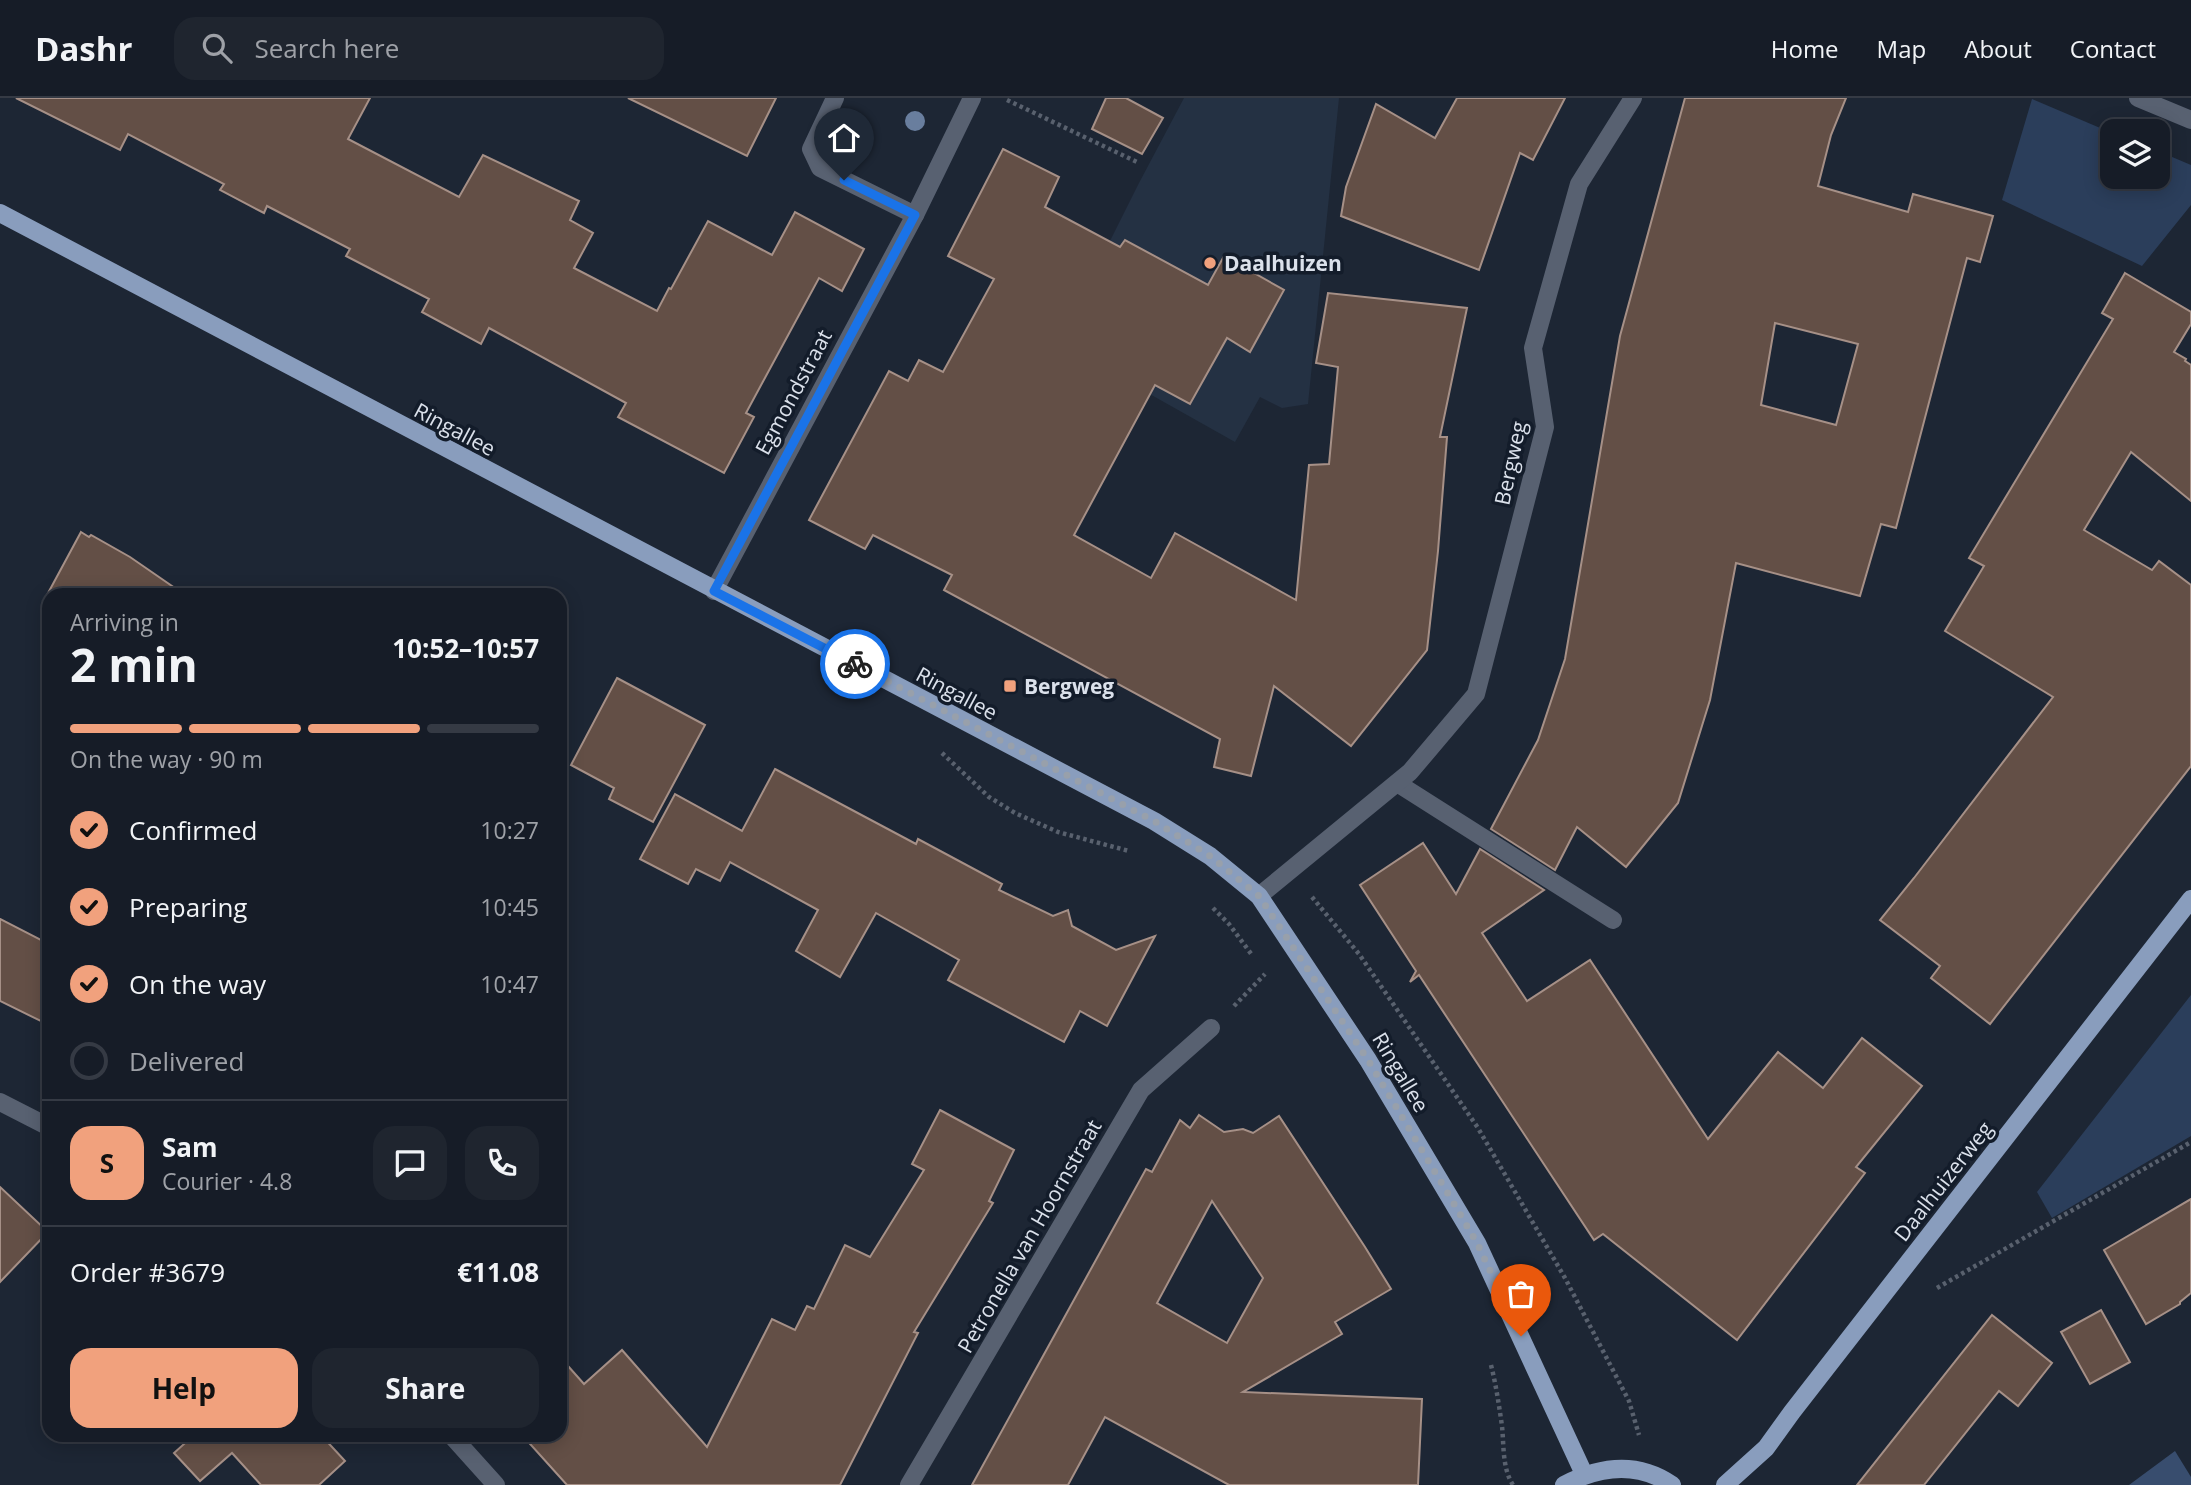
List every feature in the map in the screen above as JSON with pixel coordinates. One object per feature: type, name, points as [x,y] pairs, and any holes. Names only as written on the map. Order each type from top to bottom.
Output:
[{"type":"main road","name":"Ringallee","points":[[0,213],[1154,821],[1210,856],[1259,896],[1368,1060],[1477,1243],[1584,1474]]},
{"type":"main road","name":"Daalhuizerweg","points":[[1725,1485],[1766,1448],[2191,899]]},
{"type":"main road","points":[[1564,1485],[1584,1474],[1612,1468],[1651,1475],[1672,1485]]},
{"type":"street","points":[[835,98],[811,149],[820,168],[915,215]]},
{"type":"street","name":"Egmondstraat","points":[[714,591],[915,215],[972,98]]},
{"type":"street","name":"Bergweg","points":[[1259,896],[1410,772],[1476,694],[1545,427],[1532,348],[1579,184],[1633,98]]},
{"type":"street","points":[[2138,98],[2191,120]]},
{"type":"street","points":[[1397,783],[1613,920]]},
{"type":"street","name":"Petronella van Hoornstraat","points":[[909,1485],[1141,1090],[1211,1028]]},
{"type":"street","points":[[0,1102],[42,1123]]},
{"type":"street","points":[[457,1442],[496,1485]]},
{"type":"path","points":[[1002,98],[1139,163]]},
{"type":"path","points":[[1211,1028],[1265,974]]},
{"type":"path","points":[[1904,1267],[1936,1288],[2191,1142]]},
{"type":"path","points":[[1618,1381],[1629,1401],[1643,1445]]},
{"type":"path","points":[[1502,1428],[1505,1460],[1513,1485]]},
{"type":"shaded area","name":"Daalhuizen","points":[[1184,98],[1339,98],[1308,404],[1282,408],[1260,397],[1235,442],[1059,343]]},
{"type":"shaded area","points":[[2032,99],[2100,128],[2100,189],[2170,189],[2170,156],[2191,165],[2191,205],[2142,266],[2002,200]]},
{"type":"shaded area","points":[[2191,995],[2191,1136],[2052,1218],[2037,1192]]},
{"type":"shaded area","points":[[2175,1451],[2191,1477],[2191,1485],[2129,1485]]},
{"type":"building","points":[[16,98],[370,98],[348,139],[459,197],[483,155],[579,201],[570,220],[593,233],[574,268],[657,311],[708,221],[772,255],[795,212],[864,249],[842,291],[819,278],[746,413],[754,417],[724,473],[618,417],[626,403],[489,328],[481,344],[422,312],[429,299],[346,256],[350,249],[267,206],[264,213],[220,190],[224,184],[128,134],[120,150]]},
{"type":"building","points":[[628,98],[776,98],[747,156]]},
{"type":"building","points":[[1106,98],[1126,98],[1163,118],[1142,154],[1092,129]]},
{"type":"building","points":[[1457,98],[1565,98],[1533,160],[1520,153],[1479,270],[1341,216],[1346,187],[1376,104],[1435,138]]},
{"type":"building","points":[[1685,98],[1846,98],[1831,135],[1818,186],[1908,212],[1913,194],[1993,216],[1980,262],[1967,258],[1896,528],[1881,524],[1860,596],[1736,563],[1710,700],[1678,803],[1626,867],[1577,827],[1555,870],[1491,829],[1538,740],[1565,659],[1620,336]],"holes":[[[1775,323],[1858,344],[1836,425],[1761,405]]]},
{"type":"building","points":[[1003,149],[1059,177],[1045,207],[1120,247],[1125,240],[1208,285],[1224,256],[1284,290],[1250,352],[1227,338],[1190,404],[1155,385],[1074,535],[1151,578],[1175,533],[1296,600],[1309,465],[1329,464],[1338,367],[1316,363],[1328,293],[1467,308],[1440,437],[1447,437],[1427,650],[1351,746],[1274,686],[1251,776],[1214,767],[1220,739],[944,590],[952,575],[873,535],[865,549],[809,520],[889,371],[908,381],[919,360],[943,372],[994,279],[948,256]]},
{"type":"building","points":[[2125,273],[2191,312],[2191,324],[2174,352],[2191,365],[2191,501],[2131,452],[2084,530],[2152,570],[2159,561],[2191,585],[2191,766],[1990,1024],[1931,978],[1940,966],[1880,920],[2053,697],[1945,631],[1984,566],[1969,558],[2113,319],[2102,313]]},
{"type":"building","points":[[81,532],[130,557],[175,588],[51,588]]},
{"type":"building","points":[[617,678],[705,725],[653,822],[609,799],[614,788],[571,765]]},
{"type":"building","points":[[775,769],[916,844],[918,839],[1002,884],[999,890],[1053,916],[1068,910],[1072,926],[1116,950],[1155,936],[1107,1026],[1080,1011],[1064,1042],[948,980],[959,960],[876,913],[840,977],[796,951],[818,910],[730,862],[720,881],[696,869],[688,884],[640,859],[675,794],[742,831]]},
{"type":"building","points":[[1423,843],[1456,894],[1480,849],[1544,890],[1482,933],[1527,1001],[1590,960],[1708,1139],[1778,1052],[1823,1088],[1862,1038],[1922,1086],[1856,1167],[1865,1173],[1737,1340],[1603,1234],[1594,1240],[1419,975],[1410,982],[1416,971],[1360,885]]},
{"type":"building","points":[[0,919],[42,940],[42,1022],[0,1001]]},
{"type":"building","points":[[940,1110],[1014,1150],[989,1201],[993,1203],[914,1332],[918,1333],[840,1485],[567,1485],[528,1442],[567,1442],[567,1365],[584,1384],[622,1350],[707,1447],[772,1319],[795,1330],[807,1306],[814,1309],[845,1245],[870,1257],[924,1170],[912,1164]]},
{"type":"building","points":[[1199,1115],[1224,1132],[1243,1129],[1253,1133],[1279,1116],[1391,1289],[1335,1322],[1342,1334],[1243,1392],[1422,1399],[1418,1485],[1229,1485],[1105,1417],[1068,1485],[972,1485],[1146,1169],[1152,1172],[1180,1120],[1190,1128]],"holes":[[[1212,1201],[1263,1278],[1227,1343],[1157,1303]]]},
{"type":"building","points":[[0,1187],[42,1226],[42,1238],[0,1282]]},
{"type":"building","points":[[2191,1199],[2191,1293],[2180,1304],[2146,1324],[2104,1250]]},
{"type":"building","points":[[2101,1310],[2130,1362],[2090,1384],[2061,1332]]},
{"type":"building","points":[[1992,1315],[2052,1363],[2018,1406],[1999,1391],[1924,1485],[1857,1485]]},
{"type":"building","points":[[186,1442],[327,1442],[345,1461],[319,1485],[261,1485],[232,1453],[200,1481],[174,1453]]},
{"type":"way so far","points":[[855,664],[1154,821],[1210,856],[1259,896],[1368,1060],[1450,1197],[1477,1243],[1521,1336]]},
{"type":"place","name":"Daalhuizen","points":[[1210,263]]},
{"type":"place","name":"Bergweg","points":[[1010,686]]},
{"type":"route","points":[[844,180],[915,215],[714,591],[855,664]]}]
